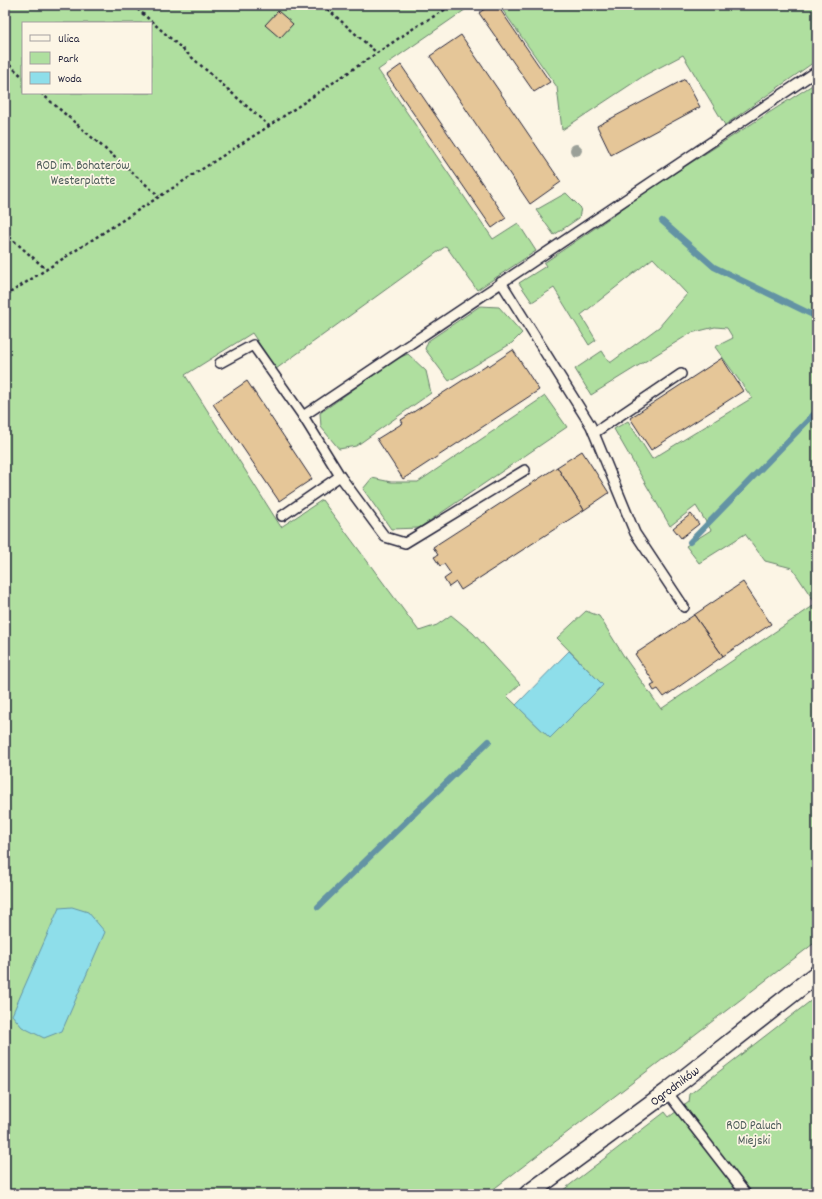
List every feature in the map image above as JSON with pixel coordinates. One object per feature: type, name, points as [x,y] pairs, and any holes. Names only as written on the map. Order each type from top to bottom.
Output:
[{"type":"street","name":"Ogrodników","points":[[528,1194],[667,1092],[817,974]]},
{"type":"lane","points":[[303,416],[817,71]]},
{"type":"lane","points":[[501,282],[594,433],[635,533],[684,607]]},
{"type":"lane","points":[[220,362],[253,345],[303,416],[340,476],[385,537],[405,543],[525,470]]},
{"type":"lane","points":[[594,433],[681,374]]},
{"type":"lane","points":[[282,516],[340,476]]},
{"type":"lane","points":[[667,1092],[746,1194]]},
{"type":"path","points":[[133,5],[269,126]]},
{"type":"path","points":[[324,5],[377,53]]},
{"type":"path","points":[[5,296],[269,126],[377,53],[453,5]]},
{"type":"path","points":[[5,61],[22,76]]},
{"type":"path","points":[[42,94],[159,196]]},
{"type":"path","points":[[5,233],[47,270]]},
{"type":"green space","name":"ROD im. Bohaterów Westerplatte","points":[[5,5],[472,5],[378,70],[493,239],[518,223],[536,251],[477,290],[446,246],[276,369],[252,333],[185,375],[281,527],[322,500],[419,631],[437,625],[451,615],[473,633],[520,684],[507,696],[550,738],[603,685],[557,638],[586,611],[599,616],[625,658],[661,709],[816,604],[792,568],[765,561],[745,534],[699,563],[686,546],[711,530],[696,506],[670,526],[614,429],[628,421],[652,459],[752,398],[715,347],[733,338],[727,328],[715,327],[691,333],[591,395],[575,369],[602,351],[610,363],[659,327],[687,294],[653,258],[581,315],[596,340],[589,345],[554,288],[532,302],[519,283],[546,266],[544,263],[639,196],[817,82],[817,941],[487,1194],[5,1194]]},
{"type":"green space","points":[[499,5],[817,5],[817,60],[725,125],[683,55],[645,75],[562,130],[557,87]]},
{"type":"green space","points":[[566,193],[581,208],[579,218],[554,235],[536,210]]},
{"type":"green space","points":[[480,306],[499,307],[522,333],[512,343],[449,381],[425,349],[428,341]]},
{"type":"green space","points":[[408,354],[426,371],[431,393],[356,446],[339,449],[321,427],[320,413],[396,359]]},
{"type":"green space","points":[[545,396],[567,427],[419,528],[391,529],[363,489],[372,478],[391,482],[418,482]]},
{"type":"green space","name":"ROD Paluch Miejski","points":[[817,996],[817,1194],[558,1194],[665,1112],[669,1117],[689,1102],[690,1094]]},
{"type":"water","points":[[569,651],[603,685],[550,738],[516,705]]},
{"type":"water","points":[[72,907],[88,912],[105,932],[62,1031],[44,1038],[22,1027],[12,1015],[59,908]]},
{"type":"building","points":[[490,5],[497,5],[550,82],[534,92],[479,13]]},
{"type":"building","points":[[278,11],[293,24],[280,38],[265,25]]},
{"type":"building","points":[[461,35],[561,182],[530,204],[430,56]]},
{"type":"building","points":[[401,65],[506,218],[492,228],[387,75]]},
{"type":"building","points":[[685,79],[700,107],[611,155],[597,126]]},
{"type":"building","points":[[513,350],[539,390],[403,479],[377,439],[403,423],[401,420],[488,364],[489,366]]},
{"type":"building","points":[[722,358],[743,391],[651,450],[630,418]]},
{"type":"building","points":[[247,381],[312,479],[279,501],[213,404]]},
{"type":"building","points":[[582,451],[609,493],[584,510],[557,467]]},
{"type":"building","points":[[557,467],[584,510],[461,590],[456,582],[449,587],[444,579],[451,574],[444,564],[440,566],[434,557],[438,555],[433,547]]},
{"type":"building","points":[[691,514],[699,524],[681,538],[673,528]]},
{"type":"building","points":[[743,582],[771,624],[723,656],[694,615]]},
{"type":"building","points":[[694,615],[723,656],[664,697],[658,689],[654,691],[651,686],[655,684],[635,654]]},
{"type":"waterway","points":[[662,221],[714,267],[817,317]]},
{"type":"waterway","points":[[690,542],[817,411]]},
{"type":"waterway","points":[[318,907],[489,741]]}]
